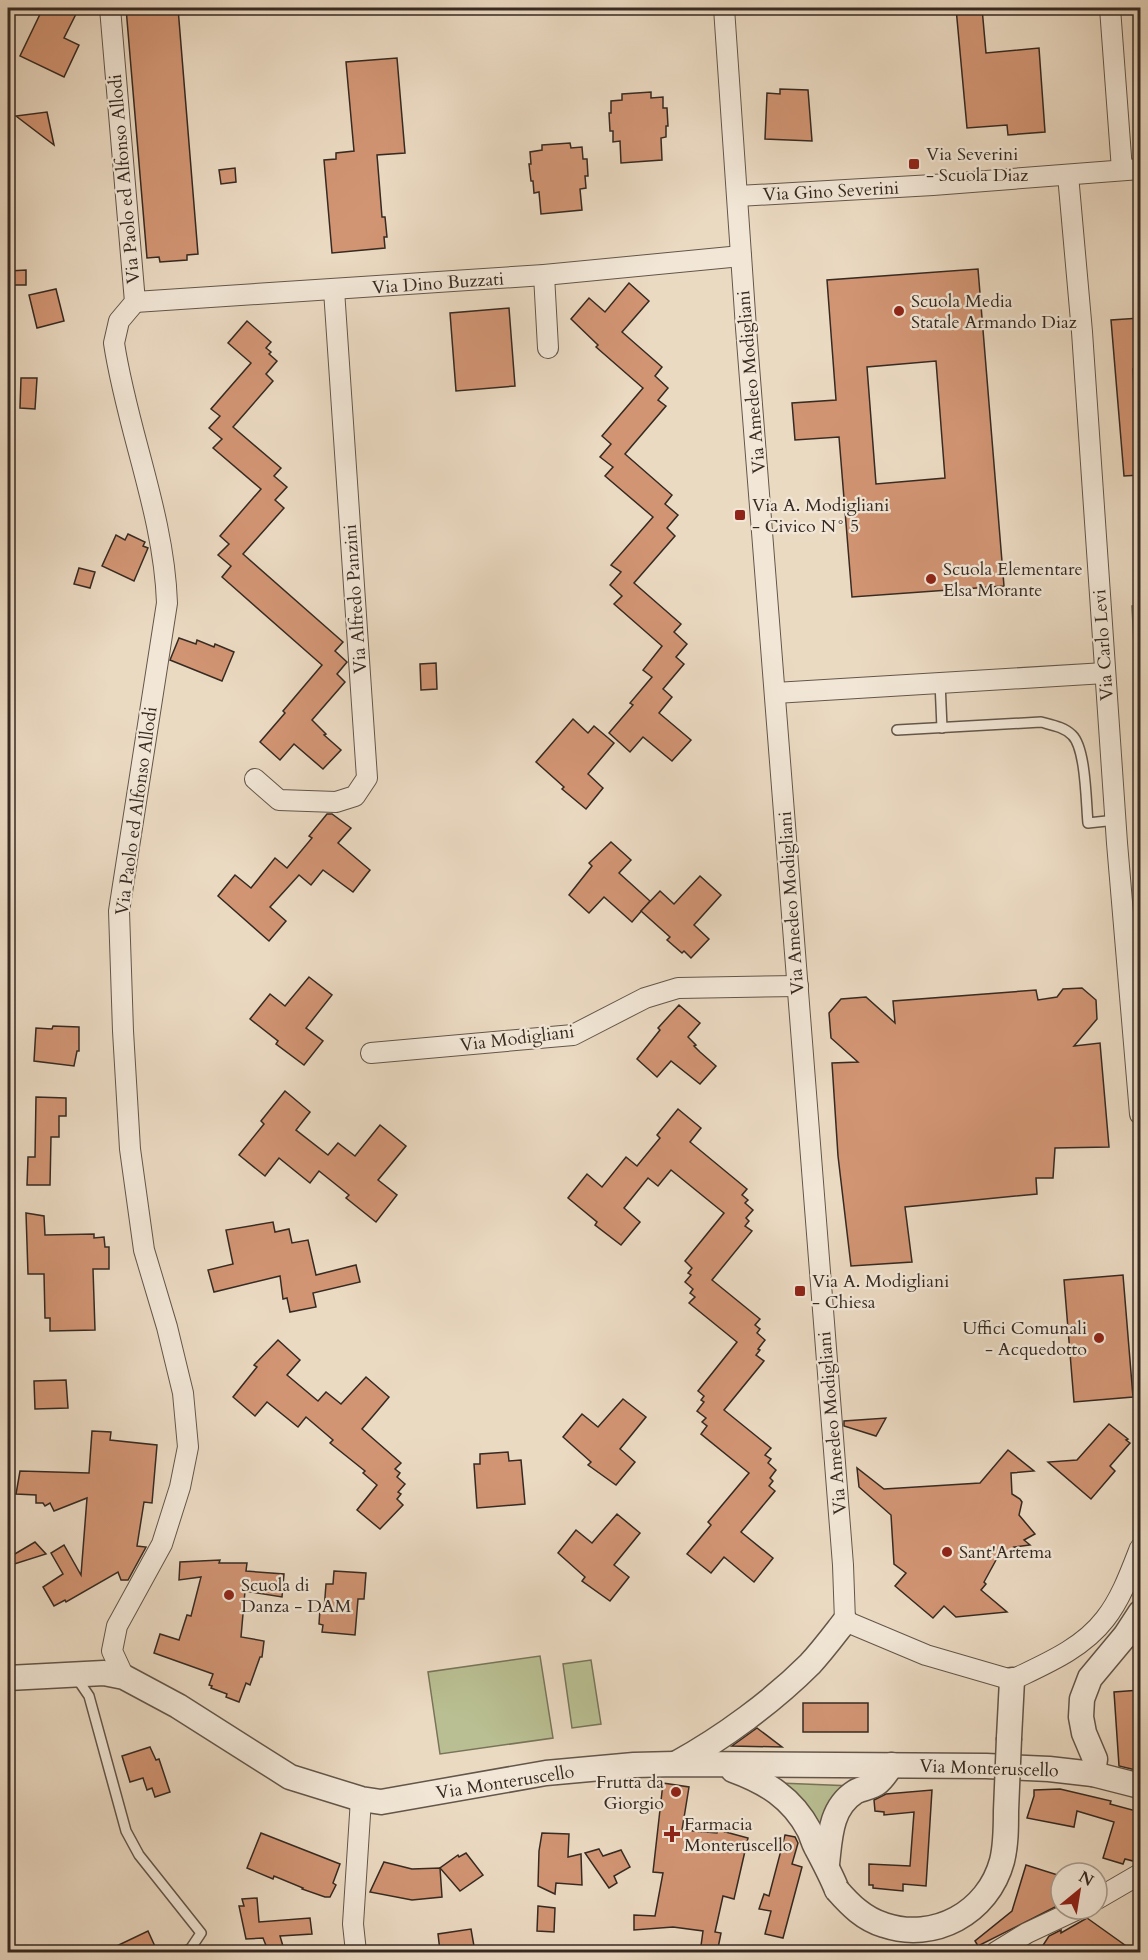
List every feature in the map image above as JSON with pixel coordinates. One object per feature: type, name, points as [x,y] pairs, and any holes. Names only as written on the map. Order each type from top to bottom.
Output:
[{"type":"street","name":"Via Paolo ed Alfonso Allodi","points":[[110,8],[135,302],[119,321],[114,342],[158,529],[166,575],[167,603],[119,911],[123,1031],[130,1149],[144,1250],[167,1327],[183,1394],[188,1446],[180,1487],[162,1544],[117,1626],[112,1651],[124,1677]]},
{"type":"street","name":"Via Amedeo Modigliani","points":[[724,8],[741,256],[843,1565],[845,1621]]},
{"type":"street","points":[[1110,8],[1131,170]]},
{"type":"street","name":"Via Gino Severini","points":[[738,196],[933,185],[1131,170]]},
{"type":"street","name":"Via Carlo Levi","points":[[1068,175],[1140,1114]]},
{"type":"street","name":"Via Dino Buzzati","points":[[135,302],[544,275],[741,256]]},
{"type":"street","points":[[544,275],[548,348]]},
{"type":"street","name":"Via Alfredo Panzini","points":[[255,779],[279,800],[336,802],[355,796],[367,778],[334,290]]},
{"type":"street","points":[[775,693],[940,681],[1105,673]]},
{"type":"street","name":"Via Modigliani","points":[[371,1053],[573,1035],[645,998],[678,988],[798,986]]},
{"type":"street","points":[[675,1764],[702,1749],[782,1690],[812,1662],[845,1621],[926,1655],[1012,1680],[1060,1657],[1080,1644],[1096,1629],[1112,1608],[1140,1548]]},
{"type":"street","points":[[1094,1774],[1095,1759],[1084,1733],[1081,1717],[1083,1699],[1090,1678],[1125,1636],[1140,1613]]},
{"type":"street","name":"Via Monteruscello","points":[[8,1678],[104,1673],[124,1677],[178,1706],[290,1777],[361,1799],[381,1802],[546,1773],[634,1765],[675,1764],[1007,1767],[1094,1774],[1140,1785]]},
{"type":"street","points":[[720,1765],[756,1779],[790,1803],[801,1817],[827,1864],[837,1890],[850,1906],[882,1925],[920,1931],[939,1927],[972,1910],[985,1896],[1002,1862],[1005,1842],[1012,1680]]},
{"type":"street","points":[[827,1864],[833,1821],[839,1808],[855,1792],[876,1784],[892,1765]]},
{"type":"street","points":[[356,1953],[353,1924],[361,1799]]},
{"type":"street","points":[[1109,1892],[1140,1874]]},
{"type":"street","points":[[996,1953],[1027,1932],[1051,1921]]},
{"type":"lane","points":[[940,681],[942,728]]},
{"type":"lane","points":[[897,730],[1041,722],[1059,727],[1073,735],[1080,750],[1088,823],[1116,820]]},
{"type":"lane","points":[[74,1675],[88,1696],[126,1831],[139,1855],[201,1933],[185,1953]]},
{"type":"green space","points":[[1132,606],[1140,606],[1140,701],[1137,701]]},
{"type":"green space","points":[[540,1656],[553,1738],[440,1754],[428,1672]]},
{"type":"green space","points":[[591,1660],[601,1724],[572,1728],[563,1664]]},
{"type":"green space","points":[[779,1783],[853,1786],[822,1839]]},
{"type":"building","points":[[43,8],[79,8],[64,38],[79,45],[64,77],[20,56]]},
{"type":"building","points":[[126,8],[178,8],[198,254],[187,255],[187,260],[160,262],[159,257],[147,258]]},
{"type":"building","points":[[956,8],[982,8],[986,53],[1039,48],[1045,132],[1008,135],[1007,125],[967,128]]},
{"type":"building","points":[[397,58],[405,153],[377,155],[382,217],[385,217],[387,237],[384,237],[385,248],[332,253],[324,160],[336,159],[336,153],[354,151],[346,62]]},
{"type":"building","points":[[780,89],[808,90],[812,141],[765,139],[767,93],[780,94]]},
{"type":"building","points":[[651,92],[651,98],[663,97],[663,108],[667,108],[666,137],[661,138],[662,160],[621,163],[620,141],[613,142],[613,131],[610,131],[611,101],[622,100],[622,94]]},
{"type":"building","points":[[47,112],[54,145],[16,116]]},
{"type":"building","points":[[570,143],[571,148],[582,147],[583,159],[587,159],[586,188],[580,189],[582,210],[541,214],[539,192],[534,193],[533,181],[531,181],[530,152],[542,150],[542,145]]},
{"type":"building","points":[[235,168],[236,182],[221,184],[219,170]]},
{"type":"building","points":[[978,269],[1004,586],[852,597],[839,437],[795,440],[792,403],[836,400],[827,280]],"holes":[[[936,361],[945,478],[876,484],[867,367]]]},
{"type":"building","points":[[26,270],[26,285],[9,285],[9,271]]},
{"type":"building","points":[[629,283],[649,301],[622,332],[662,367],[655,376],[668,388],[658,400],[666,406],[625,454],[672,495],[665,504],[678,515],[667,528],[675,536],[634,583],[681,624],[674,632],[687,644],[676,657],[684,664],[663,689],[672,697],[659,713],[691,740],[672,761],[643,737],[630,752],[609,733],[633,705],[630,703],[652,677],[643,670],[662,646],[614,604],[622,596],[610,585],[621,572],[611,565],[653,517],[605,476],[613,467],[600,457],[611,444],[602,436],[643,388],[596,347],[598,345],[571,319],[589,298],[605,312]]},
{"type":"building","points":[[56,289],[64,321],[37,328],[29,295]]},
{"type":"building","points":[[509,308],[515,386],[456,391],[450,313]]},
{"type":"building","points":[[1140,318],[1140,368],[1133,369],[1136,423],[1140,422],[1140,475],[1124,476],[1111,320]]},
{"type":"building","points":[[247,321],[271,342],[266,348],[277,361],[266,374],[273,381],[233,427],[281,468],[274,476],[287,487],[275,500],[284,508],[243,554],[343,642],[335,651],[347,662],[337,674],[345,682],[312,720],[341,750],[323,769],[294,744],[280,760],[260,742],[322,665],[222,577],[231,566],[218,555],[229,544],[220,536],[261,489],[213,448],[222,439],[209,428],[220,416],[211,409],[251,363],[228,343]]},
{"type":"building","points":[[21,378],[37,378],[35,409],[20,408]]},
{"type":"building","points":[[128,534],[145,542],[143,546],[148,548],[134,581],[102,566],[116,535],[125,540]]},
{"type":"building","points":[[79,568],[95,572],[90,588],[74,584]]},
{"type":"building","points":[[179,638],[196,644],[197,640],[214,647],[215,644],[234,652],[222,681],[170,660]]},
{"type":"building","points":[[436,663],[437,689],[421,690],[420,664]]},
{"type":"building","points":[[573,719],[588,733],[594,726],[614,743],[588,774],[603,788],[586,809],[562,789],[564,787],[536,762]]},
{"type":"building","points":[[327,814],[332,814],[351,828],[338,843],[370,870],[353,892],[323,870],[311,885],[299,875],[270,907],[286,921],[269,941],[218,896],[235,875],[251,888],[275,858],[287,868],[312,838],[309,836]]},
{"type":"building","points":[[611,842],[631,860],[619,873],[650,901],[632,922],[604,897],[589,913],[569,895],[592,866],[589,863]]},
{"type":"building","points":[[700,876],[721,895],[694,925],[709,939],[691,958],[667,940],[670,937],[641,911],[660,891],[674,904]]},
{"type":"building","points":[[309,977],[332,995],[306,1028],[323,1041],[304,1065],[276,1044],[278,1041],[250,1019],[270,994],[285,1006]]},
{"type":"building","points":[[1082,988],[1096,1000],[1097,1019],[1074,1046],[1100,1043],[1109,1147],[1055,1148],[1053,1178],[1036,1178],[1037,1194],[905,1207],[912,1262],[851,1266],[838,1156],[832,1063],[858,1062],[831,1038],[829,1013],[841,999],[866,997],[895,1023],[893,1001],[1036,990],[1038,1000],[1057,997],[1063,989]]},
{"type":"building","points":[[679,1005],[700,1023],[688,1037],[696,1045],[694,1046],[716,1066],[700,1084],[671,1061],[657,1077],[637,1059],[660,1030],[658,1028]]},
{"type":"building","points":[[53,1026],[79,1027],[79,1051],[77,1051],[74,1066],[34,1061],[36,1028],[52,1029]]},
{"type":"building","points":[[285,1091],[310,1112],[296,1130],[328,1155],[338,1143],[355,1156],[380,1125],[406,1146],[378,1180],[397,1195],[376,1222],[346,1198],[349,1195],[319,1171],[310,1183],[279,1158],[265,1176],[239,1155],[264,1124],[261,1121]]},
{"type":"building","points":[[36,1097],[66,1098],[66,1116],[59,1116],[59,1137],[51,1137],[50,1185],[27,1185],[28,1157],[35,1157]]},
{"type":"building","points":[[678,1109],[701,1128],[690,1142],[747,1189],[742,1195],[748,1200],[745,1203],[753,1210],[746,1218],[749,1221],[745,1226],[752,1231],[712,1280],[760,1319],[755,1325],[760,1329],[757,1333],[765,1340],[756,1355],[764,1361],[724,1410],[771,1448],[765,1455],[771,1459],[768,1463],[776,1470],[770,1478],[773,1481],[769,1486],[775,1491],[741,1532],[773,1558],[754,1582],[724,1557],[711,1573],[687,1554],[711,1525],[708,1522],[749,1473],[701,1434],[707,1426],[702,1422],[706,1418],[697,1411],[704,1402],[701,1400],[704,1396],[698,1391],[737,1342],[689,1303],[695,1297],[690,1293],[693,1289],[685,1282],[691,1275],[688,1273],[692,1268],[685,1261],[724,1213],[671,1170],[658,1186],[648,1178],[624,1208],[640,1222],[621,1245],[595,1225],[597,1222],[568,1198],[587,1174],[602,1187],[626,1157],[637,1166],[660,1138],[657,1135]]},
{"type":"building","points":[[26,1213],[44,1216],[45,1235],[94,1234],[94,1238],[104,1237],[105,1247],[109,1247],[109,1269],[93,1269],[95,1330],[50,1331],[50,1318],[45,1318],[44,1274],[28,1274]]},
{"type":"building","points":[[273,1222],[275,1232],[289,1229],[292,1243],[308,1240],[316,1275],[356,1265],[360,1282],[313,1293],[316,1307],[290,1312],[287,1298],[283,1299],[280,1276],[214,1292],[208,1270],[233,1264],[226,1230]]},
{"type":"building","name":"Uffici Comunali - Acquedotto","points":[[1123,1275],[1133,1397],[1074,1402],[1064,1280]]},
{"type":"building","points":[[278,1340],[300,1360],[287,1375],[318,1401],[326,1392],[341,1404],[366,1377],[389,1397],[362,1429],[401,1463],[395,1469],[400,1473],[397,1477],[405,1484],[398,1492],[401,1494],[397,1499],[403,1505],[380,1529],[357,1510],[377,1485],[363,1473],[365,1471],[330,1443],[333,1440],[306,1417],[298,1427],[267,1402],[255,1416],[233,1397],[257,1367],[254,1365]]},
{"type":"building","points":[[66,1380],[68,1408],[35,1409],[34,1381]]},
{"type":"building","points":[[623,1399],[646,1417],[620,1449],[635,1462],[616,1485],[588,1465],[591,1462],[563,1437],[582,1414],[598,1427]]},
{"type":"building","points":[[886,1418],[876,1436],[844,1426],[844,1421]]},
{"type":"building","points":[[1109,1424],[1130,1443],[1110,1466],[1115,1471],[1091,1499],[1048,1462],[1077,1460]]},
{"type":"building","points":[[92,1431],[111,1432],[110,1440],[157,1445],[152,1503],[144,1502],[137,1546],[146,1547],[128,1580],[121,1580],[118,1572],[66,1602],[65,1600],[54,1606],[43,1587],[63,1574],[51,1553],[64,1545],[81,1575],[87,1498],[54,1511],[50,1503],[45,1506],[43,1503],[36,1503],[36,1495],[16,1494],[20,1471],[89,1473]]},
{"type":"building","name":"Sant'Artema","points":[[1008,1450],[1034,1471],[1011,1473],[1012,1494],[1022,1502],[1019,1515],[1035,1534],[1024,1540],[1030,1545],[1014,1547],[1018,1552],[1001,1551],[981,1590],[1007,1612],[956,1617],[944,1606],[933,1618],[895,1586],[906,1573],[894,1564],[891,1515],[859,1487],[857,1468],[884,1489],[980,1483]]},
{"type":"building","points":[[508,1452],[509,1461],[521,1460],[525,1504],[477,1508],[474,1464],[480,1464],[480,1454]]},
{"type":"building","points":[[617,1514],[640,1533],[614,1565],[629,1577],[610,1601],[582,1581],[585,1577],[558,1553],[576,1530],[592,1543]]},
{"type":"building","points":[[35,1542],[46,1554],[8,1566],[8,1558]]},
{"type":"building","points":[[220,1560],[219,1563],[247,1563],[246,1571],[284,1574],[282,1597],[245,1591],[241,1637],[264,1641],[262,1657],[260,1657],[250,1685],[246,1683],[239,1702],[211,1688],[212,1686],[209,1685],[213,1674],[154,1653],[160,1634],[179,1640],[187,1615],[191,1616],[201,1577],[179,1580],[180,1562]]},
{"type":"building","points":[[334,1571],[366,1573],[364,1599],[358,1599],[355,1635],[322,1632],[323,1625],[319,1624],[320,1609],[324,1610],[326,1584],[333,1584]]},
{"type":"building","points":[[1140,1690],[1140,1771],[1119,1766],[1114,1692]]},
{"type":"building","points":[[803,1703],[868,1703],[868,1732],[803,1732]]},
{"type":"building","points":[[757,1728],[782,1747],[732,1746]]},
{"type":"building","points":[[150,1747],[156,1760],[159,1759],[170,1792],[155,1797],[152,1788],[147,1790],[143,1778],[130,1782],[122,1756]]},
{"type":"building","points":[[663,1783],[689,1787],[682,1830],[717,1833],[718,1830],[748,1838],[734,1899],[723,1896],[715,1932],[721,1933],[717,1953],[700,1953],[703,1931],[673,1927],[634,1930],[634,1915],[655,1916],[663,1873],[653,1872]]},
{"type":"building","points":[[1060,1789],[1111,1801],[1110,1804],[1140,1812],[1140,1849],[1137,1848],[1133,1861],[1125,1859],[1123,1864],[1103,1858],[1114,1822],[1077,1811],[1074,1827],[1027,1818],[1034,1790]]},
{"type":"building","points":[[932,1790],[926,1886],[903,1884],[903,1891],[873,1888],[873,1885],[869,1885],[869,1864],[910,1866],[914,1812],[884,1815],[884,1812],[875,1811],[874,1800],[886,1794]]},
{"type":"building","points":[[261,1833],[340,1864],[333,1883],[336,1885],[330,1897],[302,1889],[274,1876],[273,1879],[247,1868]]},
{"type":"building","points":[[542,1833],[569,1834],[568,1857],[581,1854],[582,1885],[556,1883],[555,1894],[538,1886]]},
{"type":"building","points":[[785,1835],[795,1837],[798,1843],[792,1864],[802,1867],[783,1938],[765,1934],[771,1911],[759,1909],[764,1894],[769,1896]]},
{"type":"building","points":[[599,1849],[603,1856],[621,1850],[630,1867],[614,1876],[617,1883],[609,1888],[585,1853]]},
{"type":"building","points":[[466,1853],[483,1875],[460,1891],[440,1868],[458,1855],[459,1857]]},
{"type":"building","points":[[384,1862],[412,1869],[440,1868],[442,1897],[412,1900],[370,1892]]},
{"type":"building","points":[[1026,1865],[1049,1872],[1049,1910],[978,1946],[975,1941],[1012,1911]]},
{"type":"building","points":[[257,1898],[259,1922],[310,1918],[312,1934],[280,1936],[285,1953],[269,1953],[263,1938],[246,1939],[239,1906],[244,1906],[242,1899]]},
{"type":"building","points":[[538,1906],[555,1908],[554,1932],[537,1931]]},
{"type":"building","points":[[1082,1921],[1091,1921],[1136,1953],[1038,1953],[1049,1936],[1061,1930],[1061,1933]]},
{"type":"building","points":[[471,1929],[474,1946],[440,1951],[438,1934]]},
{"type":"building","points":[[148,1931],[158,1953],[102,1953]]},
{"type":"place","name":"Via Severini - Scuola Diaz","points":[[914,164]]},
{"type":"place","name":"Scuola Media Statale Armando Diaz","points":[[899,311]]},
{"type":"place","name":"Via A. Modigliani - Civico N° 5","points":[[740,515]]},
{"type":"place","name":"Scuola Elementare Elsa Morante","points":[[931,579]]},
{"type":"place","name":"Via A. Modigliani - Chiesa","points":[[800,1291]]},
{"type":"place","name":"Uffici Comunali - Acquedotto","points":[[1099,1338]]},
{"type":"place","name":"Sant'Artema","points":[[947,1552]]},
{"type":"place","name":"Scuola di Danza - DAM","points":[[229,1595]]},
{"type":"place","name":"Frutta da Giorgio","points":[[676,1792]]},
{"type":"place","name":"Farmacia Monteruscello","points":[[672,1834]]}]
